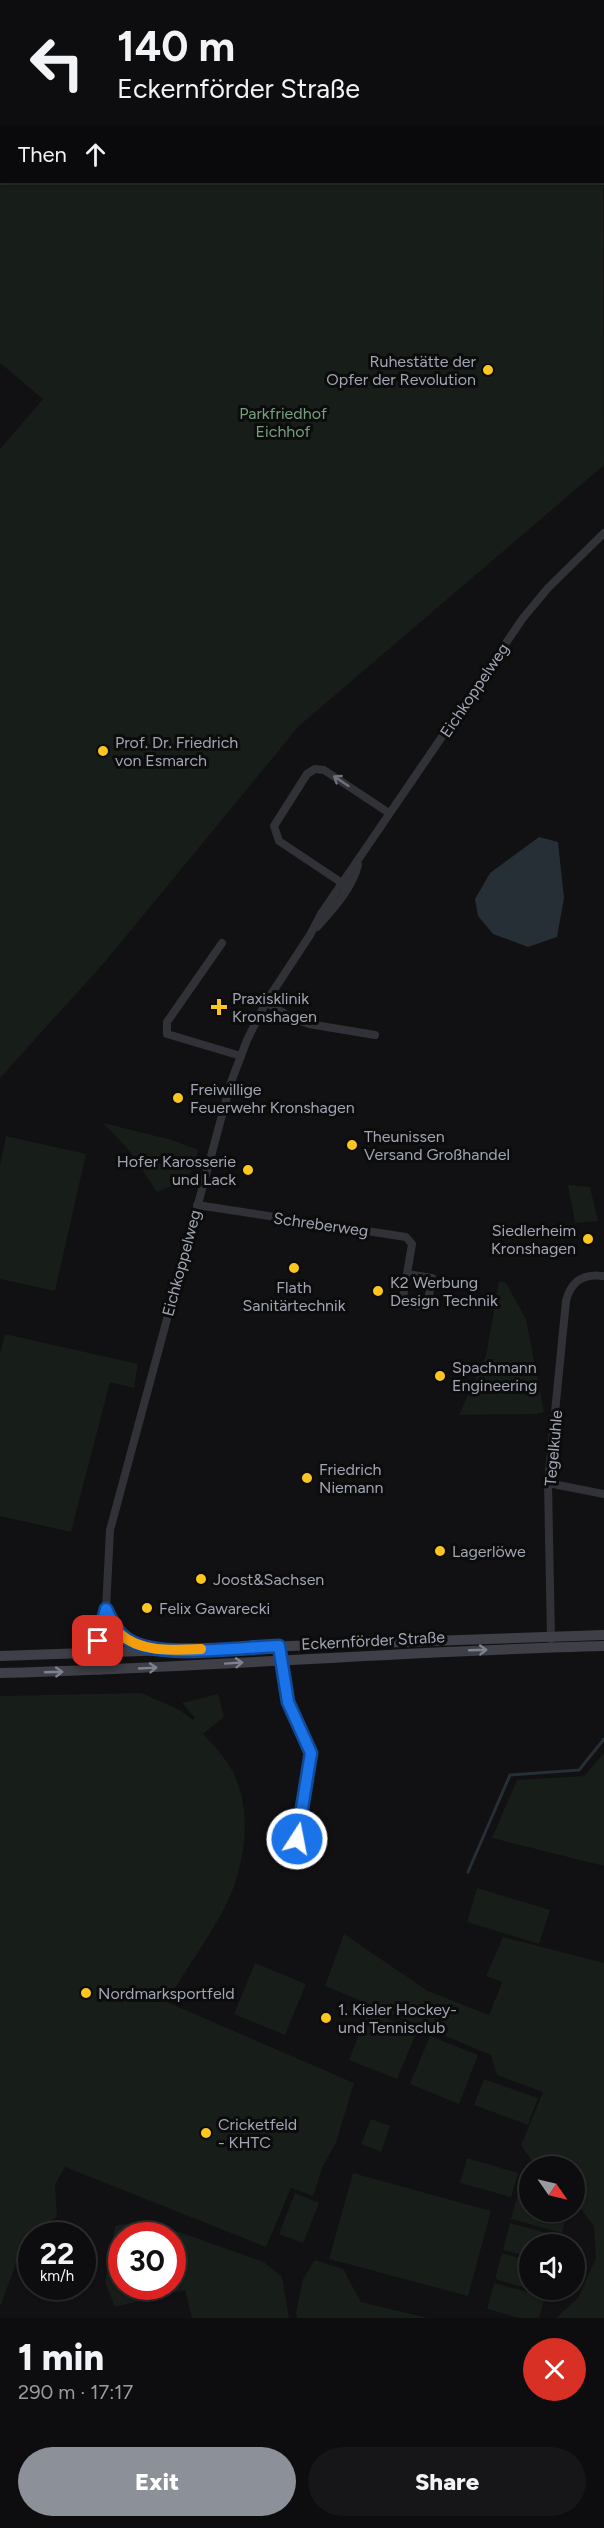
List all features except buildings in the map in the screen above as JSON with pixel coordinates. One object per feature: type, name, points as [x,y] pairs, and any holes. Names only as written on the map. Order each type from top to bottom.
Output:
[{"type":"main road","name":"Eckernförder Straße","points":[[0,1673],[104,1670],[281,1660],[551,1642],[604,1635]]},
{"type":"main road","name":"Eckernförder Straße","points":[[0,1656],[112,1654],[279,1646],[551,1642],[604,1646]]},
{"type":"street","name":"Eichkoppelweg","points":[[104,1670],[98,1654],[99,1635],[106,1609],[110,1530],[197,1205],[241,1056],[266,1002],[310,935],[333,909],[359,860],[389,813],[535,602],[604,532]]},
{"type":"street","points":[[345,885],[279,841],[274,826],[307,774],[315,769],[324,770],[389,813]]},
{"type":"street","points":[[222,944],[167,1022],[167,1034],[241,1056]]},
{"type":"street","points":[[266,1002],[290,1017],[309,1024],[375,1035]]},
{"type":"street","name":"Schreberweg","points":[[197,1205],[406,1237],[412,1244],[402,1303],[427,1307],[432,1278],[407,1274]]},
{"type":"street","name":"Tegelkuhle","points":[[551,1642],[548,1483],[564,1316],[569,1287],[581,1278],[604,1275]]},
{"type":"street","points":[[548,1483],[604,1494]]},
{"type":"street","name":"Eichkoppelweg","points":[[106,1609],[113,1623],[130,1641],[161,1651]]},
{"type":"street","name":"Eichkoppelweg","points":[[104,1670],[112,1654],[113,1623]]},
{"type":"street","points":[[279,1646],[290,1708],[311,1753],[297,1839]]},
{"type":"green space","name":"Parkfriedhof Eichhof","points":[[0,183],[603,183],[604,465],[299,726],[104,963],[0,1078],[0,449],[43,399],[0,363]]},
{"type":"green space","points":[[103,1123],[172,1140],[198,1150],[190,1174],[180,1182],[157,1192],[129,1150]]},
{"type":"green space","points":[[6,1136],[86,1154],[55,1291],[0,1279],[0,1165]]},
{"type":"green space","points":[[568,1185],[590,1187],[598,1221],[575,1223]]},
{"type":"green space","points":[[499,1281],[506,1283],[526,1319],[544,1412],[459,1415],[486,1356]]},
{"type":"green space","points":[[5,1334],[138,1364],[134,1388],[110,1382],[71,1532],[0,1516],[0,1353]]},
{"type":"green space","name":"Nordmarksportfeld","points":[[141,1693],[178,1709],[193,1720],[195,1718],[182,1703],[218,1694],[224,1717],[203,1734],[226,1760],[239,1786],[245,1821],[242,1857],[225,1907],[167,2002],[354,2083],[336,2143],[323,2166],[313,2196],[291,2188],[266,2247],[65,2167],[55,2185],[57,2217],[48,2222],[18,2222],[18,2258],[0,2307],[0,1696]]},
{"type":"green space","points":[[604,1753],[604,1866],[492,1838],[517,1780],[584,1776]]},
{"type":"green space","points":[[477,1888],[550,1910],[539,1944],[467,1922]]},
{"type":"green space","points":[[344,1934],[428,1991],[489,2015],[502,1982],[486,1976],[503,1937],[604,1963],[604,2318],[556,2318],[576,2300],[585,2300],[585,2282],[596,2258],[594,2226],[585,2214],[585,2156],[528,2156],[521,2145],[543,2092],[497,2075],[491,2055],[325,1986]]},
{"type":"green space","points":[[255,1963],[306,1984],[285,2035],[234,2014]]},
{"type":"green space","points":[[368,2011],[417,2031],[397,2079],[349,2060]]},
{"type":"green space","points":[[430,2036],[478,2055],[459,2104],[410,2084]]},
{"type":"green space","points":[[484,2079],[538,2098],[528,2125],[474,2105]]},
{"type":"green space","points":[[371,2119],[390,2126],[381,2152],[361,2144]]},
{"type":"green space","points":[[467,2158],[518,2173],[511,2197],[460,2183]]},
{"type":"green space","points":[[353,2173],[491,2211],[468,2296],[329,2259]]},
{"type":"green space","points":[[295,2193],[319,2203],[303,2243],[279,2234]]},
{"type":"green space","points":[[518,2194],[519,2221],[511,2219]]},
{"type":"green space","points":[[522,2222],[565,2222],[562,2233]]},
{"type":"green space","points":[[510,2223],[550,2234],[519,2234],[519,2254],[503,2250]]},
{"type":"green space","points":[[186,2234],[264,2262],[282,2277],[289,2318],[192,2318],[186,2294]]},
{"type":"green space","points":[[502,2253],[519,2258],[519,2286],[495,2279]]},
{"type":"green space","points":[[315,2260],[343,2269],[361,2302],[428,2318],[297,2318],[303,2279]]},
{"type":"green space","points":[[108,2265],[108,2290],[105,2282]]},
{"type":"green space","points":[[494,2283],[519,2290],[519,2300],[544,2300],[539,2318],[520,2318],[487,2309]]},
{"type":"green space","points":[[112,2300],[144,2300],[115,2307]]},
{"type":"shaded area","points":[[539,837],[558,842],[564,898],[557,937],[528,947],[493,934],[478,916],[475,899],[490,873]]},
{"type":"waterway","points":[[468,1872],[510,1775],[579,1770],[604,1739]]},
{"type":"slow traffic","points":[[120,1634],[130,1641],[155,1647],[161,1651],[201,1649]]},
{"type":"place","name":"Ruhestätte der Opfer der Revolution","points":[[488,370]]},
{"type":"place","name":"Prof. Dr. Friedrich von Esmarch","points":[[103,751]]},
{"type":"place","name":"Praxisklinik Kronshagen","points":[[219,1007]]},
{"type":"place","name":"Freiwillige Feuerwehr Kronshagen","points":[[178,1098]]},
{"type":"place","name":"Theunissen Versand Großhandel","points":[[352,1145]]},
{"type":"place","name":"Hofer Karosserie und Lack","points":[[248,1170]]},
{"type":"place","name":"Siedlerheim Kronshagen","points":[[588,1239]]},
{"type":"place","name":"Flath Sanitärtechnik","points":[[294,1268]]},
{"type":"place","name":"K2 Werbung Design Technik","points":[[378,1291]]},
{"type":"place","name":"Spachmann Engineering","points":[[440,1376]]},
{"type":"place","name":"Friedrich Niemann","points":[[307,1478]]},
{"type":"place","name":"Lagerlöwe","points":[[440,1551]]},
{"type":"place","name":"Joost&Sachsen","points":[[201,1579]]},
{"type":"place","name":"Felix Gawarecki","points":[[147,1608]]},
{"type":"place","name":"Nordmarksportfeld","points":[[86,1993]]},
{"type":"place","name":"1. Kieler Hockey- und Tennisclub","points":[[326,2018]]},
{"type":"place","name":"Cricketfeld - KHTC","points":[[206,2133]]},
{"type":"route","points":[[98,1641],[106,1609],[124,1638],[161,1651],[279,1646],[288,1702],[311,1753],[297,1839]]}]
